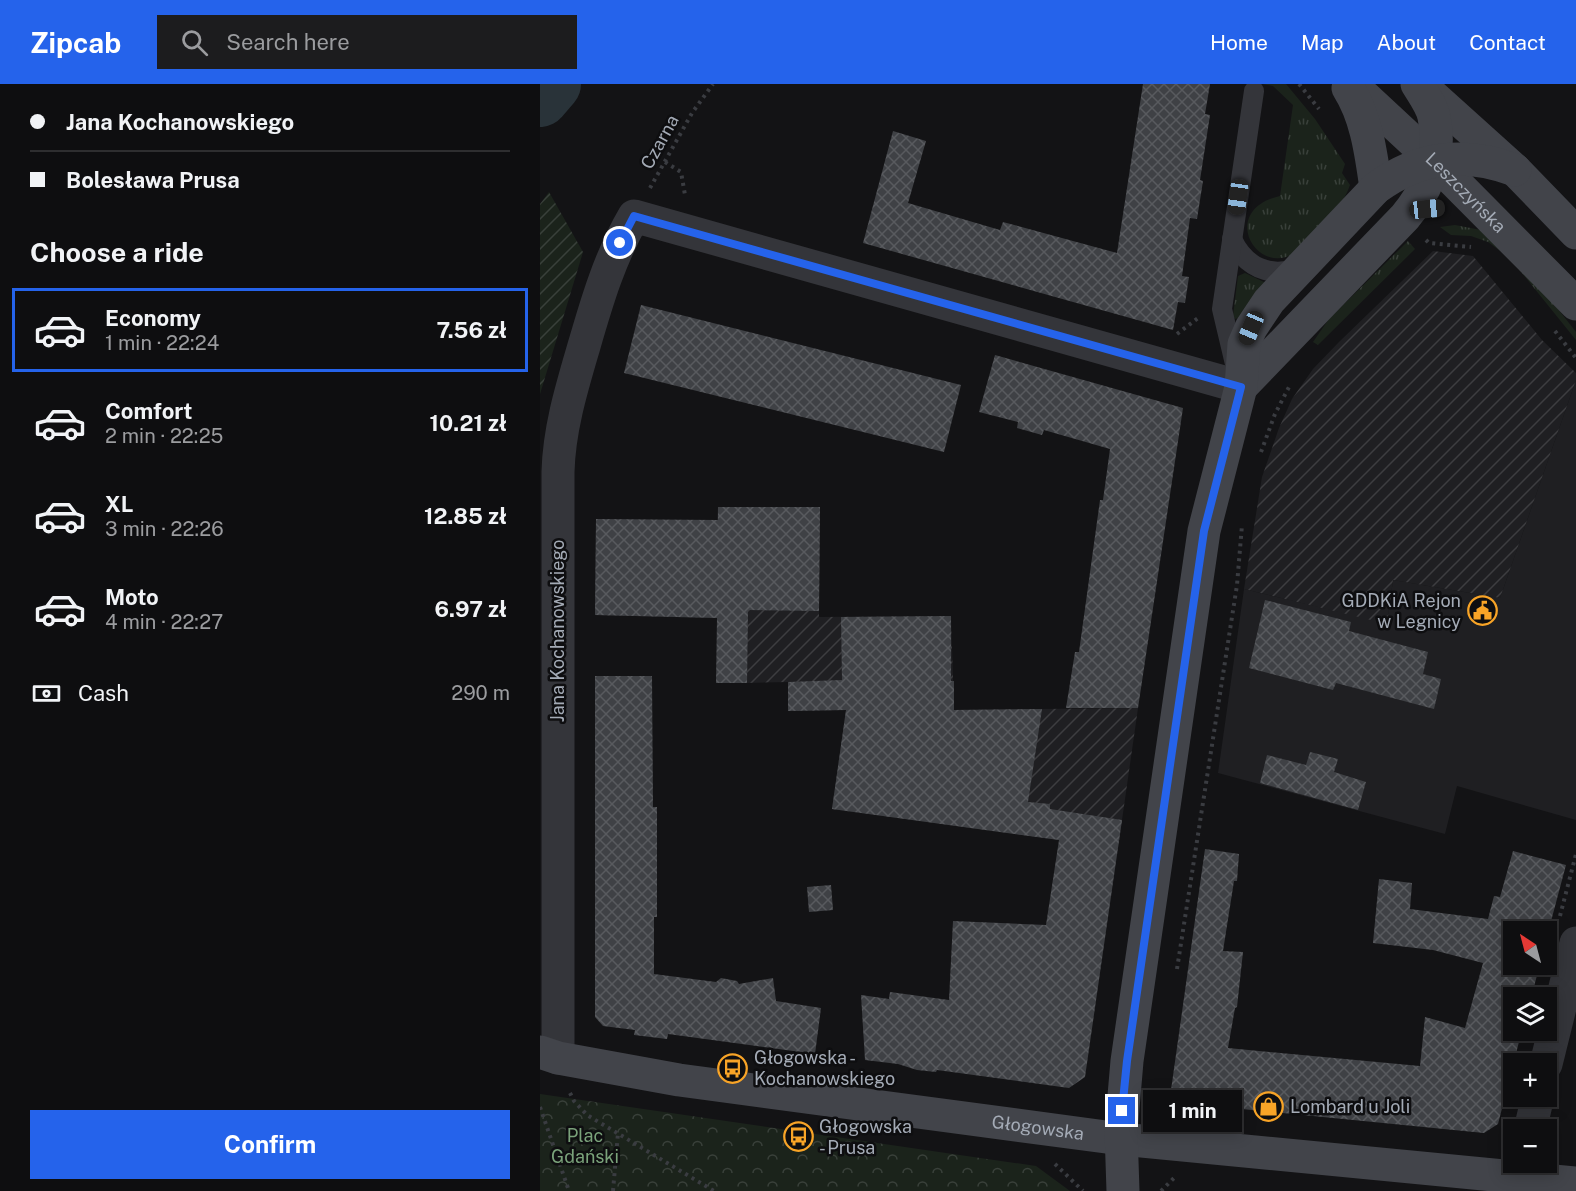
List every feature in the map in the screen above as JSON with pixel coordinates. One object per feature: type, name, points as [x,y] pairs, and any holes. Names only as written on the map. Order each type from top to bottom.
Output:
[{"type":"street","points":[[1346,84],[1369,141],[1376,188]]},
{"type":"street","name":"Leszczyńska","points":[[1351,84],[1434,161],[1576,304]]},
{"type":"street","points":[[1241,387],[1419,200],[1429,181],[1436,138],[1434,116],[1419,84]]},
{"type":"street","points":[[1419,84],[1515,170],[1576,233]]},
{"type":"street","points":[[1123,1191],[1121,1138],[1127,1061],[1204,531],[1241,387],[1244,344],[1251,328],[1269,301],[1376,188],[1393,176],[1414,166],[1460,158],[1479,160],[1515,170]]},
{"type":"street","points":[[1405,217],[1427,209],[1446,207],[1460,207],[1487,214]]},
{"type":"street","points":[[634,216],[1241,387]]},
{"type":"street","name":"Jana Kochanowskiego","points":[[549,1055],[560,445],[568,403],[601,290],[634,216]]},
{"type":"street","points":[[1549,1053],[1576,943]]},
{"type":"street","name":"Głogowska","points":[[549,1055],[679,1080],[1121,1138],[1503,1169]]},
{"type":"street","name":"Głogowska","points":[[1533,1173],[1576,1183]]},
{"type":"lane","points":[[1241,387],[1222,309],[1254,91]]},
{"type":"lane","points":[[1232,239],[1243,257],[1260,269],[1273,273],[1300,268]]},
{"type":"path","name":"Czarna","points":[[634,216],[692,113],[713,84]]},
{"type":"path","points":[[664,162],[681,172],[684,193],[689,197]]},
{"type":"path","points":[[1173,337],[1199,317]]},
{"type":"path","points":[[1260,455],[1275,414],[1291,384]]},
{"type":"path","points":[[1176,972],[1237,585],[1242,518]]},
{"type":"path","points":[[549,1055],[574,1101],[587,1115],[714,1191]]},
{"type":"path","points":[[540,1107],[569,1191]]},
{"type":"path","points":[[614,1191],[618,1133]]},
{"type":"shaded area","points":[[1433,251],[1473,256],[1542,340],[1576,373],[1576,380],[1500,598],[1393,580],[1387,624],[1244,589],[1262,477],[1292,399],[1313,369]]},
{"type":"shaded area","name":"GDDKiA Rejon w Legnicy","points":[[1576,380],[1576,820],[1457,786],[1445,834],[1218,773],[1244,589],[1387,623],[1393,580],[1500,598]]},
{"type":"shaded area","points":[[718,507],[820,507],[819,617],[951,616],[954,710],[1138,708],[1118,848],[832,809],[846,710],[788,711],[788,682],[746,683],[717,638],[717,618],[595,615],[596,519],[717,521]]},
{"type":"green space","points":[[1262,84],[1286,84],[1315,119],[1345,164],[1342,173],[1350,185],[1337,209],[1302,247],[1291,255],[1277,258],[1265,255],[1255,248],[1249,238],[1247,226],[1251,214],[1262,203],[1280,196],[1293,105],[1273,86]]},
{"type":"green space","points":[[549,192],[583,252],[540,394],[540,204]]},
{"type":"green space","points":[[1455,225],[1481,230],[1518,258],[1576,332],[1576,340],[1510,258],[1488,242],[1471,236],[1451,235],[1440,227]]},
{"type":"green space","points":[[1408,241],[1415,249],[1318,345],[1313,342],[1329,319]]},
{"type":"green space","points":[[1245,273],[1266,283],[1235,319],[1233,316],[1238,276]]},
{"type":"green space","name":"Plac Gdański","points":[[540,1094],[1036,1166],[1070,1191],[540,1191]]},
{"type":"building","points":[[1143,84],[1210,84],[1205,114],[1210,115],[1200,180],[1203,181],[1197,219],[1190,218],[1182,276],[1189,277],[1185,303],[1178,302],[1173,330],[863,243],[893,131],[926,141],[908,203],[1000,230],[1003,222],[1117,253]]},
{"type":"building","points":[[641,305],[961,385],[944,452],[624,373]]},
{"type":"building","points":[[995,355],[1183,408],[1138,708],[1066,708],[1075,652],[1079,652],[1100,500],[1103,500],[1110,449],[1044,430],[1042,435],[1017,428],[1018,422],[979,412]]},
{"type":"building","points":[[718,507],[820,507],[819,611],[748,610],[747,683],[716,683],[717,618],[595,615],[596,519],[718,520]]},
{"type":"building","points":[[1265,600],[1351,622],[1349,631],[1428,652],[1423,674],[1441,679],[1434,709],[1336,683],[1333,690],[1249,668]]},
{"type":"building","points":[[951,616],[951,681],[954,681],[954,710],[1042,709],[1028,802],[1050,804],[1050,809],[1122,820],[1085,1077],[1069,1088],[937,1070],[936,1072],[917,1070],[898,1064],[865,1060],[861,995],[889,999],[890,992],[949,1000],[953,921],[1046,925],[1059,840],[832,809],[846,710],[788,711],[788,682],[842,680],[841,617]]},
{"type":"building","points":[[595,676],[652,676],[653,807],[657,807],[657,917],[654,917],[654,974],[716,982],[721,978],[737,981],[739,984],[773,978],[776,1001],[821,1008],[815,1054],[668,1034],[667,1039],[634,1035],[635,1030],[603,1026],[595,1017]]},
{"type":"building","points":[[1310,752],[1338,759],[1334,772],[1366,782],[1358,810],[1260,783],[1267,755],[1306,765]]},
{"type":"building","points":[[1205,849],[1239,854],[1237,881],[1234,881],[1223,951],[1243,952],[1237,1007],[1228,1048],[1420,1066],[1425,1017],[1465,1028],[1483,963],[1433,950],[1373,943],[1379,879],[1412,883],[1410,909],[1488,919],[1494,896],[1500,897],[1513,851],[1566,865],[1551,921],[1503,921],[1503,975],[1537,975],[1534,987],[1503,987],[1503,1041],[1519,1041],[1516,1053],[1503,1053],[1503,1104],[1498,1124],[1484,1133],[1181,1103],[1171,1090]]},
{"type":"building","points":[[831,885],[833,910],[809,912],[807,887]]},
{"type":"waterway","points":[[540,98],[552,84]]},
{"type":"place","name":"GDDKiA Rejon w Legnicy","points":[[1482,611]]},
{"type":"place","name":"Głogowska - Kochanowskiego","points":[[733,1068]]},
{"type":"place","name":"Lombard u Joli","points":[[1269,1107]]},
{"type":"place","name":"Głogowska - Prusa","points":[[798,1137]]},
{"type":"route","points":[[620,243],[634,216],[1241,387],[1204,531],[1127,1061],[1122,1111]]}]
